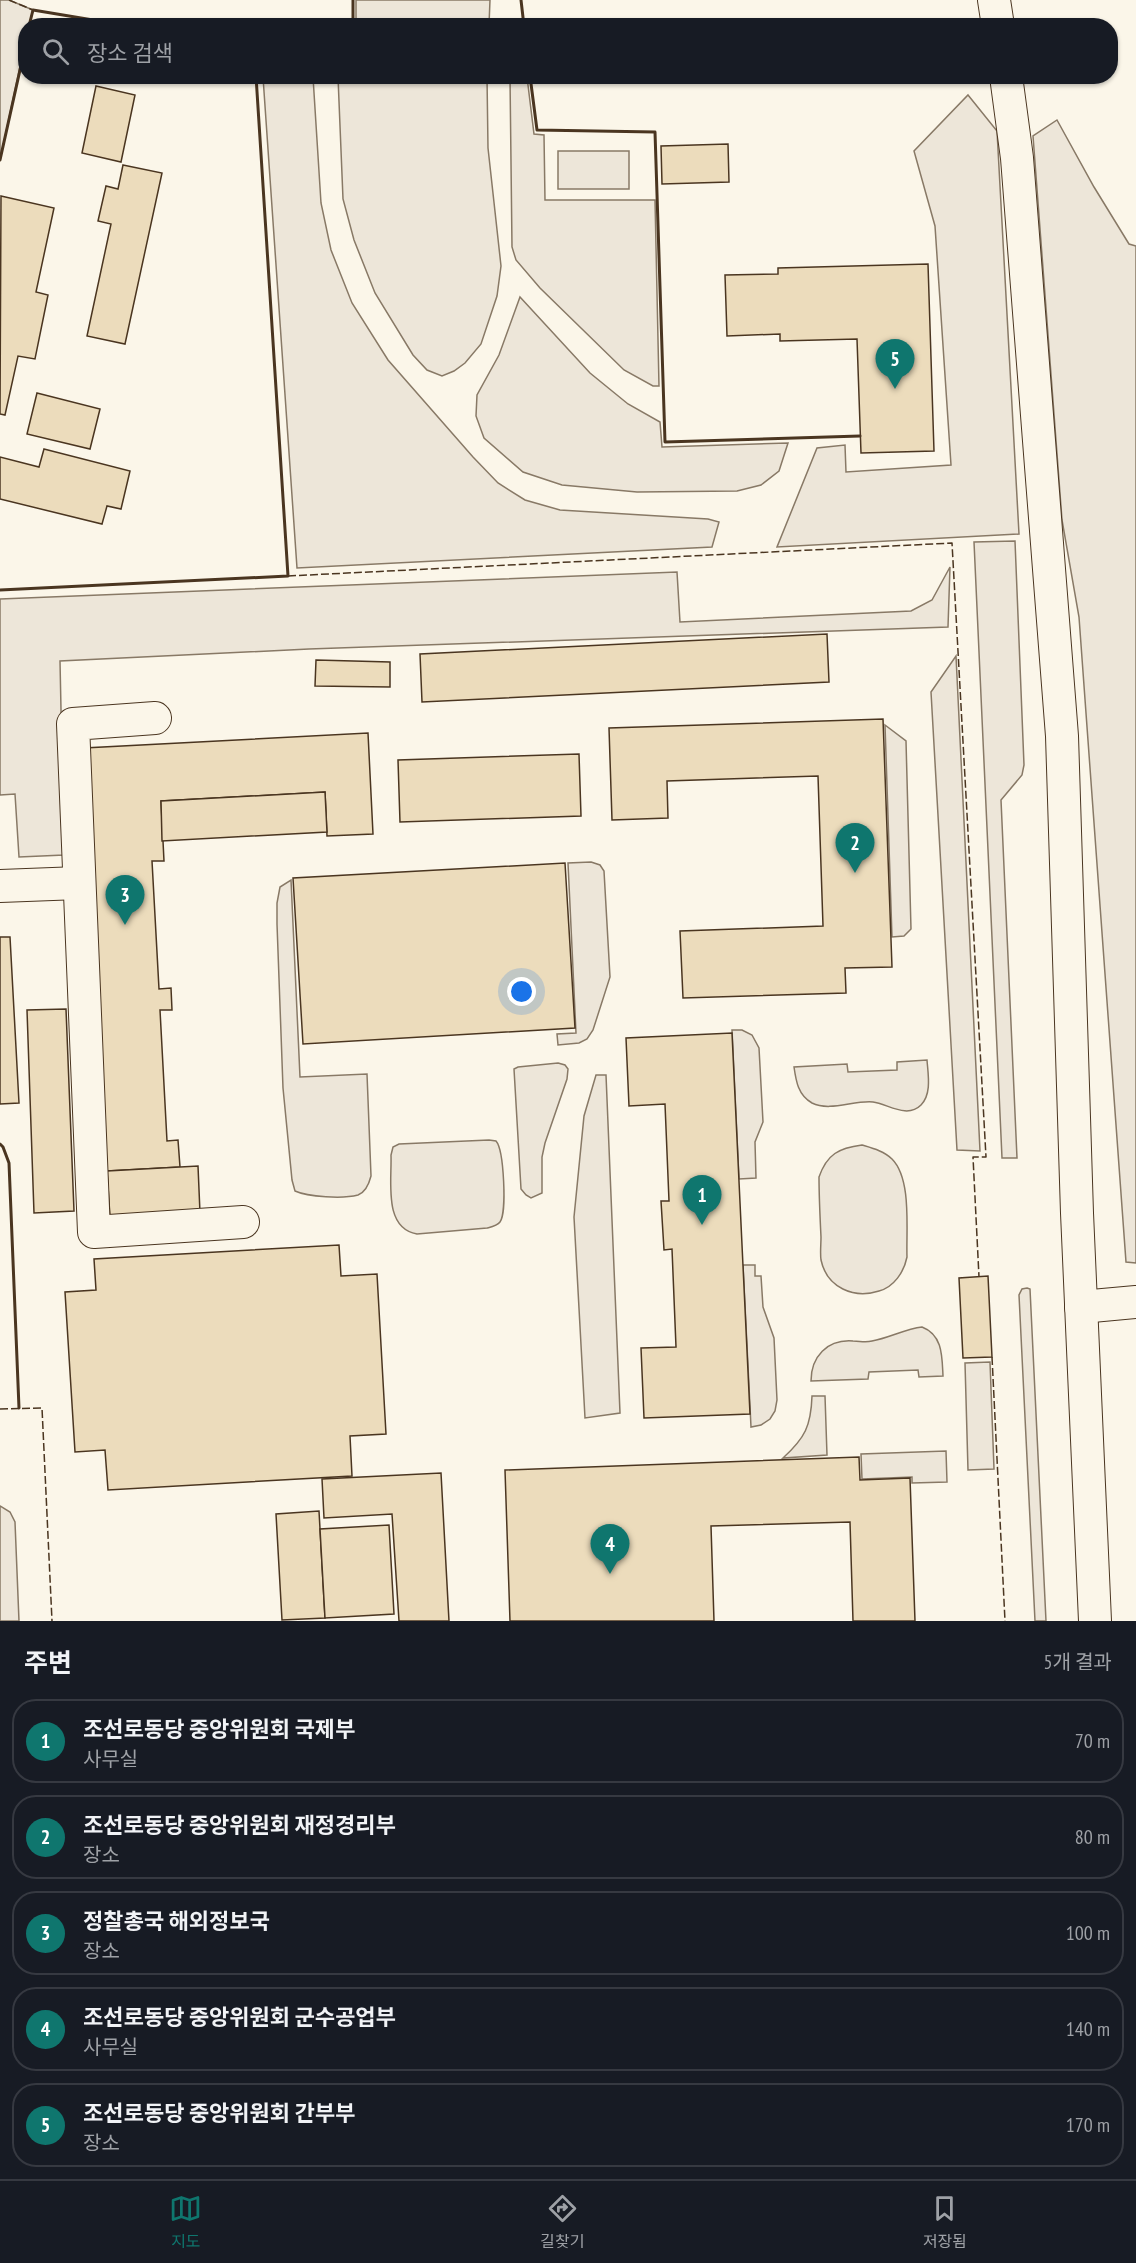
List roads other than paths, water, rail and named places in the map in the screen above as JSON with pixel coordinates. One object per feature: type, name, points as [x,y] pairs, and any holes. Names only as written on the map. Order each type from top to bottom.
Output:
[{"type":"street","points":[[994,0],[997,18]]},
{"type":"street","points":[[1007,84],[1017,159],[1062,736],[1081,1307],[1095,1621]]},
{"type":"street","points":[[155,718],[73,724],[94,1232],[243,1222]]},
{"type":"street","points":[[0,886],[79,883]]},
{"type":"street","points":[[1081,1307],[1136,1302]]},
{"type":"place","name":"조선로동당 중앙위원회 간부부","points":[[895,389]]},
{"type":"place","name":"조선로동당 중앙위원회 재정경리부","points":[[855,873]]},
{"type":"place","name":"정찰총국 해외정보국","points":[[125,925]]},
{"type":"place","name":"조선로동당 중앙위원회 국제부","points":[[702,1225]]},
{"type":"place","name":"조선로동당 중앙위원회 군수공업부","points":[[610,1574]]}]
